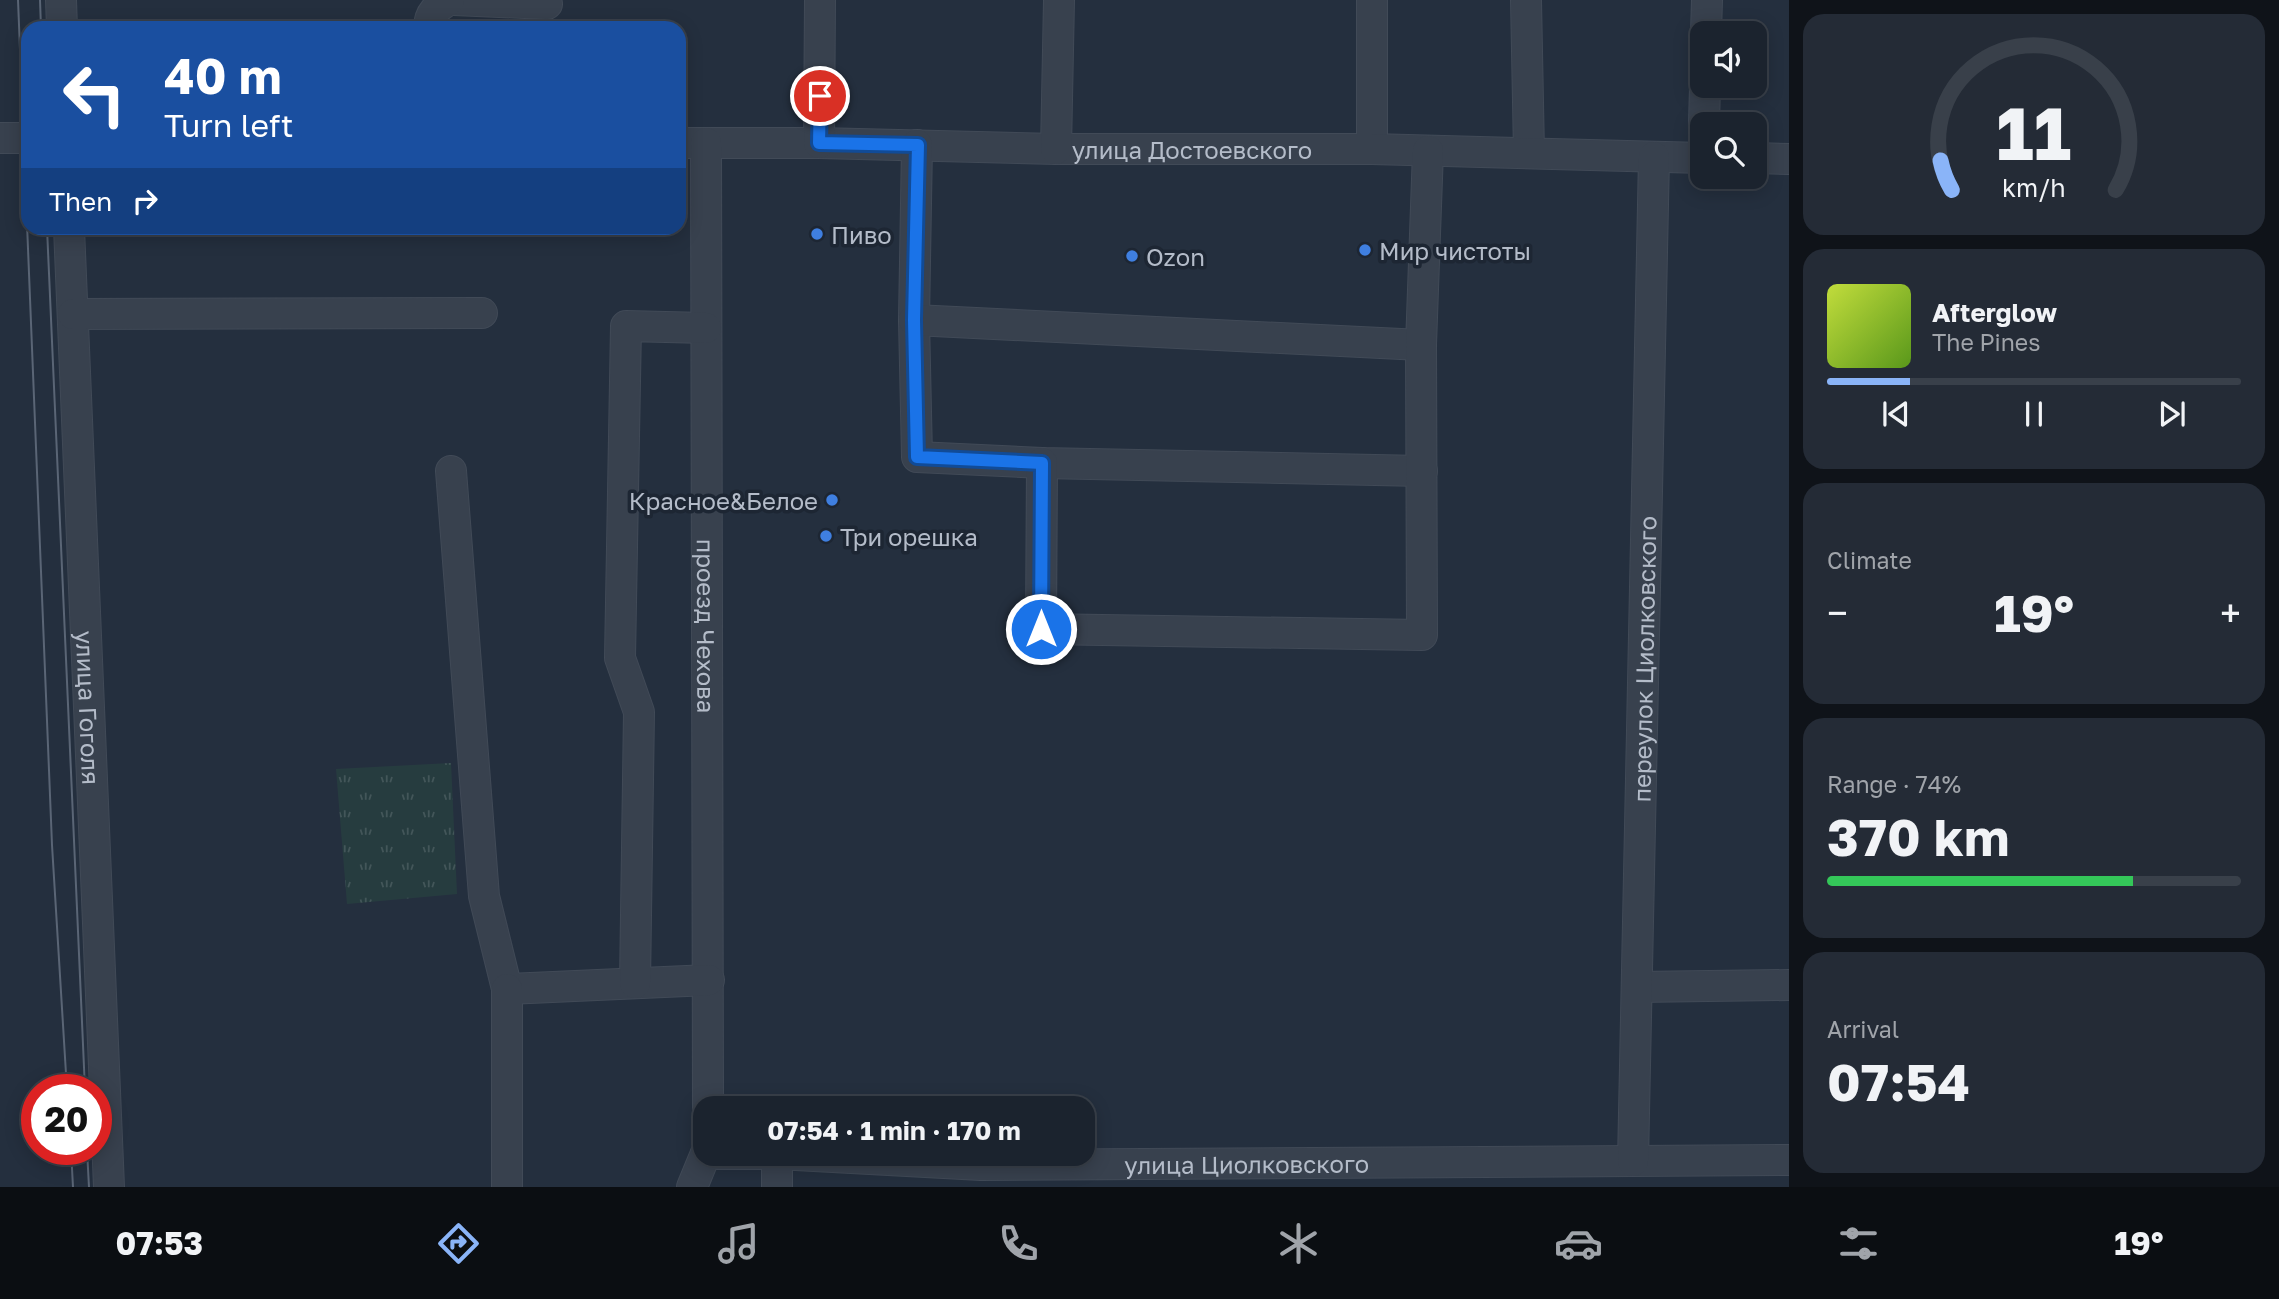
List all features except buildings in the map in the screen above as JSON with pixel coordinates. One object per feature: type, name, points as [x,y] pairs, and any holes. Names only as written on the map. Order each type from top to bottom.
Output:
[{"type":"street","points":[[61,0],[62,21]]},
{"type":"street","points":[[429,21],[436,8],[452,0],[547,4]]},
{"type":"street","points":[[819,143],[820,0]]},
{"type":"street","points":[[1056,149],[1059,0]]},
{"type":"street","points":[[1372,0],[1372,149]]},
{"type":"street","points":[[1527,0],[1529,153]]},
{"type":"street","points":[[1706,21],[1707,0]]},
{"type":"street","points":[[0,138],[21,138]]},
{"type":"street","name":"улица Достоевского","points":[[693,143],[1056,149],[1372,149],[1690,158]]},
{"type":"street","name":"проезд Чехова","points":[[693,143],[706,328],[708,1096]]},
{"type":"street","points":[[918,145],[914,320],[917,457],[1042,463],[1422,471]]},
{"type":"street","points":[[1042,463],[1041,629],[1422,635],[1421,345],[1427,151]]},
{"type":"street","name":"переулок Циолковского","points":[[1633,1161],[1654,157]]},
{"type":"street","points":[[1767,158],[1789,159]]},
{"type":"street","name":"улица Гоголя","points":[[69,235],[109,1187]]},
{"type":"street","points":[[73,314],[482,313]]},
{"type":"street","points":[[914,320],[1421,345]]},
{"type":"street","points":[[635,983],[639,712],[620,658],[626,326],[706,328]]},
{"type":"street","points":[[451,471],[484,896],[507,989],[507,1187]]},
{"type":"street","points":[[507,989],[709,980]]},
{"type":"street","points":[[1637,987],[1789,985]]},
{"type":"street","name":"улица Циолковского","points":[[887,1166],[980,1176],[1789,1160]]},
{"type":"street","points":[[692,1187],[701,1166]]},
{"type":"street","points":[[776,1166],[777,1187]]},
{"type":"green space","points":[[451,763],[457,894],[347,904],[336,769]]},
{"type":"tram line","points":[[18,0],[21,75]]},
{"type":"tram line","points":[[40,0],[41,21]]},
{"type":"tram line","points":[[27,235],[52,845],[66,1074]]},
{"type":"tram line","points":[[47,235],[84,1074]]},
{"type":"tram line","points":[[72,1165],[73,1187]]},
{"type":"tram line","points":[[88,1165],[89,1187]]},
{"type":"place","name":"Пиво","points":[[817,234]]},
{"type":"place","name":"Мир чистоты","points":[[1365,250]]},
{"type":"place","name":"Ozon","points":[[1132,256]]},
{"type":"place","name":"Красное&Белое","points":[[832,500]]},
{"type":"place","name":"Три орешка","points":[[826,536]]},
{"type":"route","points":[[820,96],[819,143],[918,145],[914,320],[917,457],[1042,463],[1041,629]]}]
